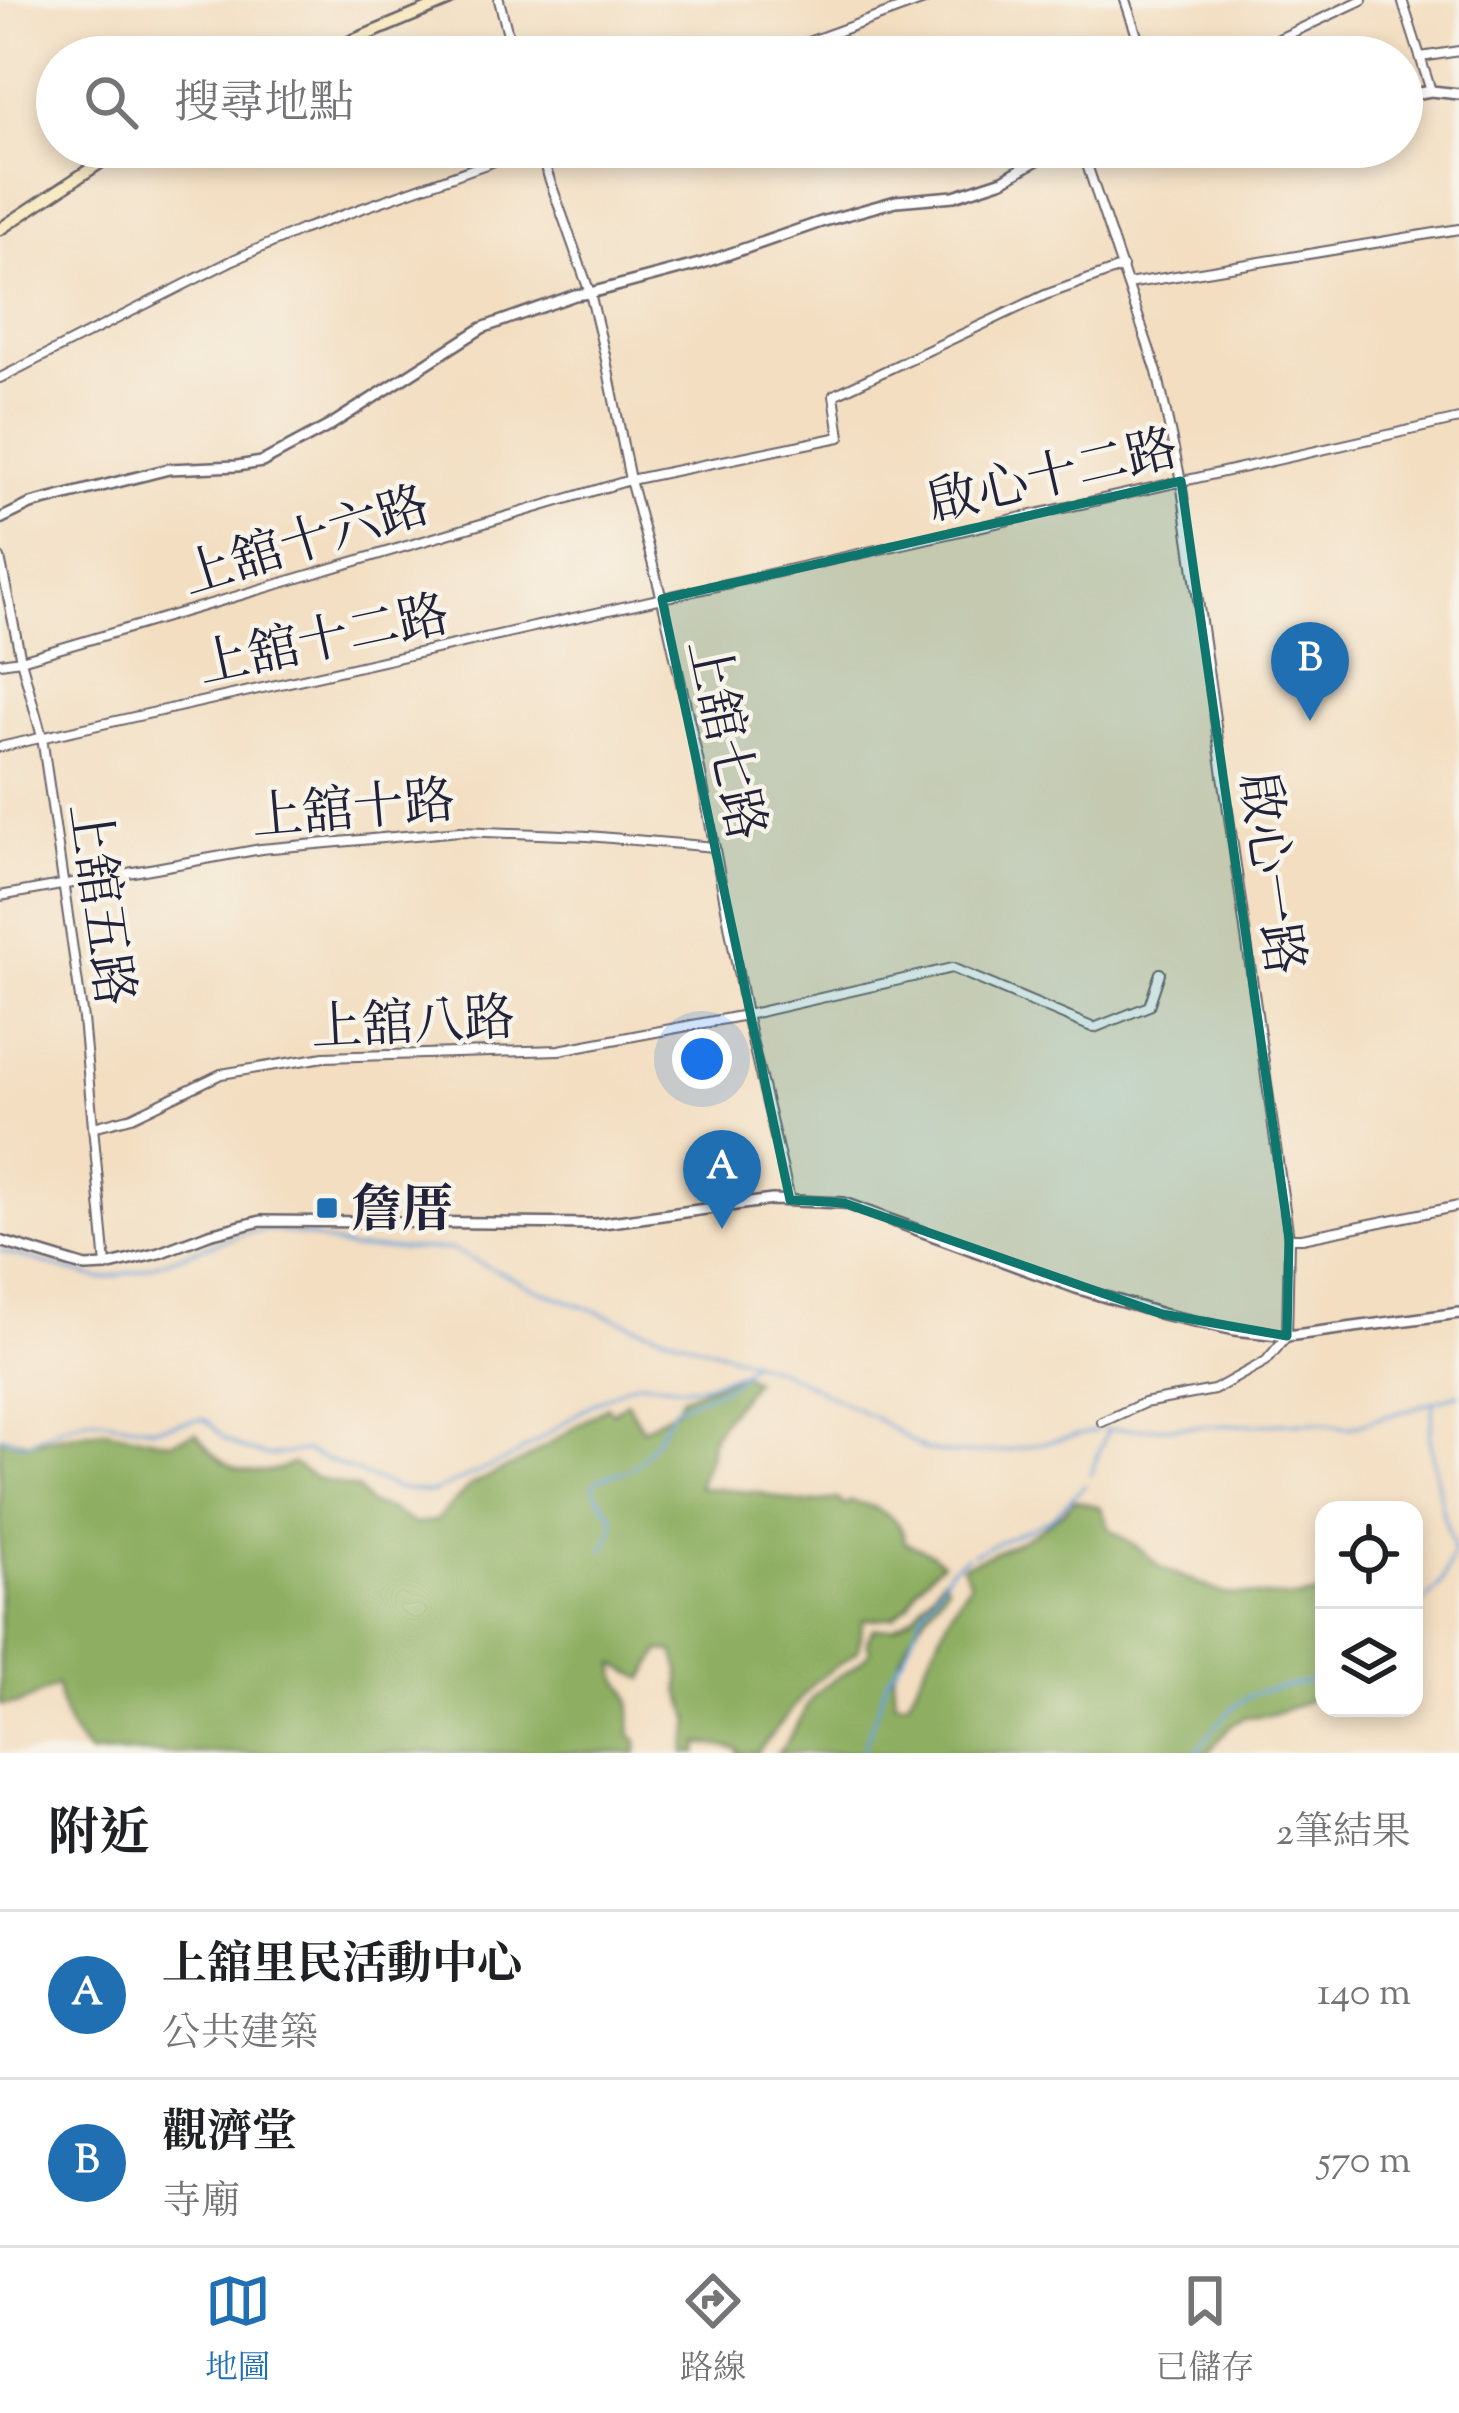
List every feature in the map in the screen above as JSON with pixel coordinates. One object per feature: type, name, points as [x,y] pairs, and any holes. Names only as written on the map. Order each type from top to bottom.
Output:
[{"type":"main road","points":[[363,36],[450,0]]},
{"type":"main road","points":[[0,230],[93,168]]},
{"type":"street","points":[[499,0],[508,36]]},
{"type":"street","points":[[824,36],[924,0]]},
{"type":"street","points":[[1125,0],[1137,36]]},
{"type":"street","points":[[1285,36],[1362,0]]},
{"type":"street","points":[[1402,0],[1414,36]]},
{"type":"street","points":[[1423,57],[1459,51]]},
{"type":"street","points":[[1423,65],[1430,91]]},
{"type":"street","points":[[1423,92],[1459,94]]},
{"type":"street","points":[[0,378],[301,230],[477,168]]},
{"type":"street","name":"上舘七路","points":[[544,168],[590,293],[698,759],[746,1015],[790,1200]]},
{"type":"street","points":[[0,519],[31,504],[169,469],[262,462],[329,426],[482,328],[575,295],[703,263],[896,201],[954,196],[1023,168]]},
{"type":"street","name":"啟心一路","points":[[1089,168],[1157,372],[1181,481],[1289,1238],[1287,1336]]},
{"type":"street","points":[[1128,284],[1459,229]]},
{"type":"street","name":"上舘十六路","points":[[0,663],[630,480],[840,437],[834,395],[1046,296],[1123,266]]},
{"type":"street","name":"啟心十二路","points":[[662,599],[1459,419]]},
{"type":"street","name":"上舘五路","points":[[0,558],[42,737],[83,1018],[106,1265]]},
{"type":"street","name":"上舘十二路","points":[[0,747],[662,599]]},
{"type":"street","name":"上舘十路","points":[[0,896],[262,849],[460,831],[715,848]]},
{"type":"street","name":"上舘八路","points":[[93,1127],[132,1118],[221,1074],[324,1057],[559,1050],[746,1015],[952,968],[1094,1028],[1149,1006],[1160,973]]},
{"type":"street","points":[[0,1241],[86,1267],[158,1253],[261,1221],[596,1224],[790,1200],[844,1203],[1076,1288],[1235,1330],[1287,1336],[1459,1312]]},
{"type":"street","points":[[1289,1238],[1459,1206]]},
{"type":"street","points":[[1102,1422],[1144,1403],[1214,1390],[1266,1361],[1287,1336]]},
{"type":"highlighted area","points":[[1181,481],[1289,1238],[1287,1336],[1162,1314],[844,1203],[790,1200],[662,599]]},
{"type":"green space","points":[[742,1374],[754,1380],[711,1440],[698,1487],[802,1503],[838,1499],[845,1506],[850,1501],[868,1506],[892,1519],[905,1542],[942,1562],[894,1617],[863,1620],[858,1651],[814,1682],[757,1753],[700,1743],[697,1753],[685,1753],[691,1721],[680,1691],[680,1671],[674,1652],[660,1651],[644,1679],[615,1664],[629,1696],[630,1734],[637,1741],[637,1753],[89,1753],[67,1722],[57,1685],[20,1704],[0,1705],[0,1437],[28,1442],[104,1430],[170,1442],[196,1433],[216,1456],[238,1469],[264,1472],[293,1464],[316,1478],[357,1489],[369,1504],[415,1524],[435,1521],[471,1485],[525,1460],[607,1406],[612,1413],[627,1402],[643,1429],[676,1409],[682,1397]]},
{"type":"green space","points":[[1075,1500],[1101,1508],[1110,1529],[1161,1568],[1224,1594],[1315,1595],[1315,1696],[1269,1715],[1245,1717],[1208,1753],[777,1753],[815,1695],[870,1652],[867,1641],[873,1629],[894,1628],[915,1614],[943,1578],[947,1585],[910,1637],[893,1674],[895,1702],[908,1701],[970,1582],[962,1566],[1008,1547]]},
{"type":"waterway","points":[[0,1251],[101,1279],[268,1230],[352,1249],[450,1249],[533,1288],[639,1327],[778,1369],[875,1418],[925,1450],[955,1454],[1006,1451],[1096,1431]]},
{"type":"waterway","points":[[0,1436],[26,1444],[91,1418],[154,1428],[202,1419],[243,1449],[268,1456],[305,1451],[396,1488],[431,1493],[515,1456],[629,1385],[704,1385],[743,1371],[752,1361]]},
{"type":"waterway","points":[[603,1551],[614,1517],[594,1491],[594,1482],[638,1463],[674,1408],[720,1390],[743,1372]]},
{"type":"waterway","points":[[1104,1430],[1316,1422],[1348,1428],[1459,1394]]},
{"type":"waterway","points":[[1418,1609],[1441,1584],[1454,1550],[1430,1438],[1433,1404]]},
{"type":"waterway","points":[[1090,1475],[1107,1432]]},
{"type":"waterway","points":[[973,1554],[1050,1519],[1085,1485]]},
{"type":"waterway","points":[[862,1753],[888,1677],[904,1656],[921,1615],[951,1568],[967,1557]]},
{"type":"waterway","points":[[1196,1753],[1224,1717],[1249,1696],[1315,1679]]},
{"type":"place","name":"觀濟堂","points":[[1310,721]]},
{"type":"place","name":"詹厝","points":[[327,1208]]},
{"type":"place","name":"上舘里民活動中心","points":[[722,1229]]}]
